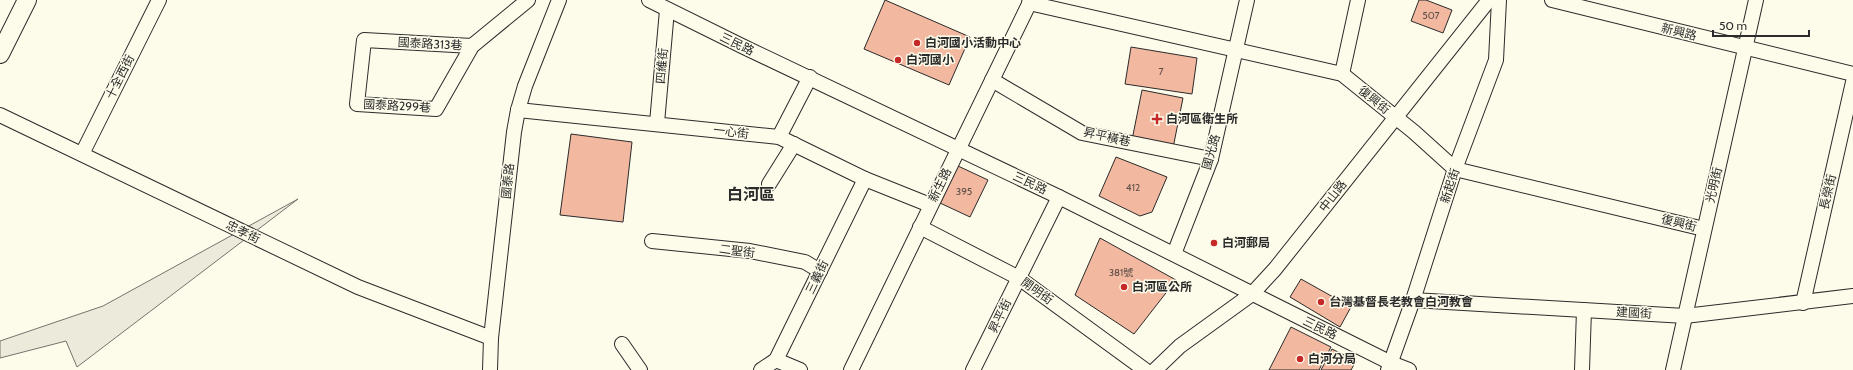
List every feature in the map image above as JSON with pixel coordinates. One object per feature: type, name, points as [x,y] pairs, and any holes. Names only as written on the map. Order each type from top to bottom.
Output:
[{"type":"main road","points":[[0,54],[27,0]]},
{"type":"street","name":"十全西街","points":[[82,154],[159,0]]},
{"type":"street","name":"國泰路313巷","points":[[357,104],[364,40],[472,46],[528,0]]},
{"type":"street","name":"國泰路","points":[[490,370],[491,338],[514,132],[518,110],[525,86],[559,0]]},
{"type":"street","name":"三民路","points":[[650,0],[667,10],[1059,197],[1174,254],[1389,366],[1409,370]]},
{"type":"street","name":"國光路","points":[[1174,254],[1211,159],[1247,0]]},
{"type":"street","points":[[1342,74],[1358,0]]},
{"type":"street","name":"中山路","points":[[1155,370],[1180,346],[1252,294],[1279,263],[1489,0]]},
{"type":"street","name":"新起街","points":[[1389,366],[1413,300],[1455,169],[1496,60],[1498,0]]},
{"type":"street","name":"新興路","points":[[1552,0],[1853,74]]},
{"type":"street","name":"光明街","points":[[1673,370],[1756,0]]},
{"type":"street","name":"復興街","points":[[1030,1],[1342,74],[1414,132],[1455,169],[1704,229]]},
{"type":"street","name":"新生路","points":[[851,370],[1030,1]]},
{"type":"street","name":"四維街","points":[[657,123],[667,10]]},
{"type":"street","name":"國泰路299巷","points":[[357,104],[436,109],[472,46]]},
{"type":"street","points":[[779,138],[810,77]]},
{"type":"street","name":"昇平橫巷","points":[[992,80],[1082,133],[1211,159]]},
{"type":"street","name":"長榮街","points":[[1802,303],[1853,82]]},
{"type":"street","name":"一心街","points":[[518,110],[657,123],[779,138],[865,179],[930,205]]},
{"type":"street","name":"忠孝街","points":[[0,115],[358,287],[491,338]]},
{"type":"street","points":[[769,184],[794,144]]},
{"type":"street","name":"三義街","points":[[761,370],[776,360],[865,179]]},
{"type":"street","name":"昇平街","points":[[973,370],[1059,197]]},
{"type":"street","name":"開明街","points":[[920,227],[1019,278],[1145,370]]},
{"type":"street","name":"二聖街","points":[[652,241],[750,252],[805,262],[820,272]]},
{"type":"street","name":"建國街","points":[[1413,300],[1685,316],[1853,296]]},
{"type":"street","points":[[1582,370],[1584,310]]},
{"type":"street","points":[[622,344],[640,370]]},
{"type":"street","points":[[776,360],[800,370]]},
{"type":"shaded area","points":[[298,199],[77,367],[66,341],[0,358],[0,341],[103,306]]},
{"type":"building","name":"白河國小活動中心","points":[[885,0],[970,37],[949,85],[864,49]]},
{"type":"building","points":[[1419,0],[1426,0],[1452,10],[1443,33],[1411,21]]},
{"type":"building","points":[[1131,47],[1197,58],[1192,94],[1125,84]]},
{"type":"building","name":"白河區衛生所","points":[[1142,90],[1183,98],[1173,148],[1132,140]]},
{"type":"building","points":[[571,134],[632,142],[623,222],[560,215]]},
{"type":"building","points":[[1116,157],[1167,177],[1152,212],[1140,216],[1099,196]]},
{"type":"building","points":[[958,166],[988,180],[970,217],[940,203]]},
{"type":"building","name":"白河區公所","points":[[1100,238],[1176,280],[1134,334],[1075,295]]},
{"type":"building","name":"台灣基督長老教會白河教會","points":[[1301,279],[1351,307],[1340,327],[1290,297]]},
{"type":"building","name":"白河分局","points":[[1291,327],[1331,347],[1319,370],[1269,370]]},
{"type":"building","points":[[1332,349],[1356,361],[1351,370],[1321,370]]},
{"type":"place","name":"白河國小活動中心","points":[[917,43]]},
{"type":"place","name":"白河國小","points":[[898,60]]},
{"type":"place","name":"白河區衛生所","points":[[1157,119]]},
{"type":"place","name":"白河郵局","points":[[1214,243]]},
{"type":"place","name":"白河區公所","points":[[1124,287]]},
{"type":"place","name":"台灣基督長老教會白河教會","points":[[1321,302]]},
{"type":"place","name":"白河分局","points":[[1300,359]]},
{"type":"district","name":"白河區","points":[[751,194]]}]
